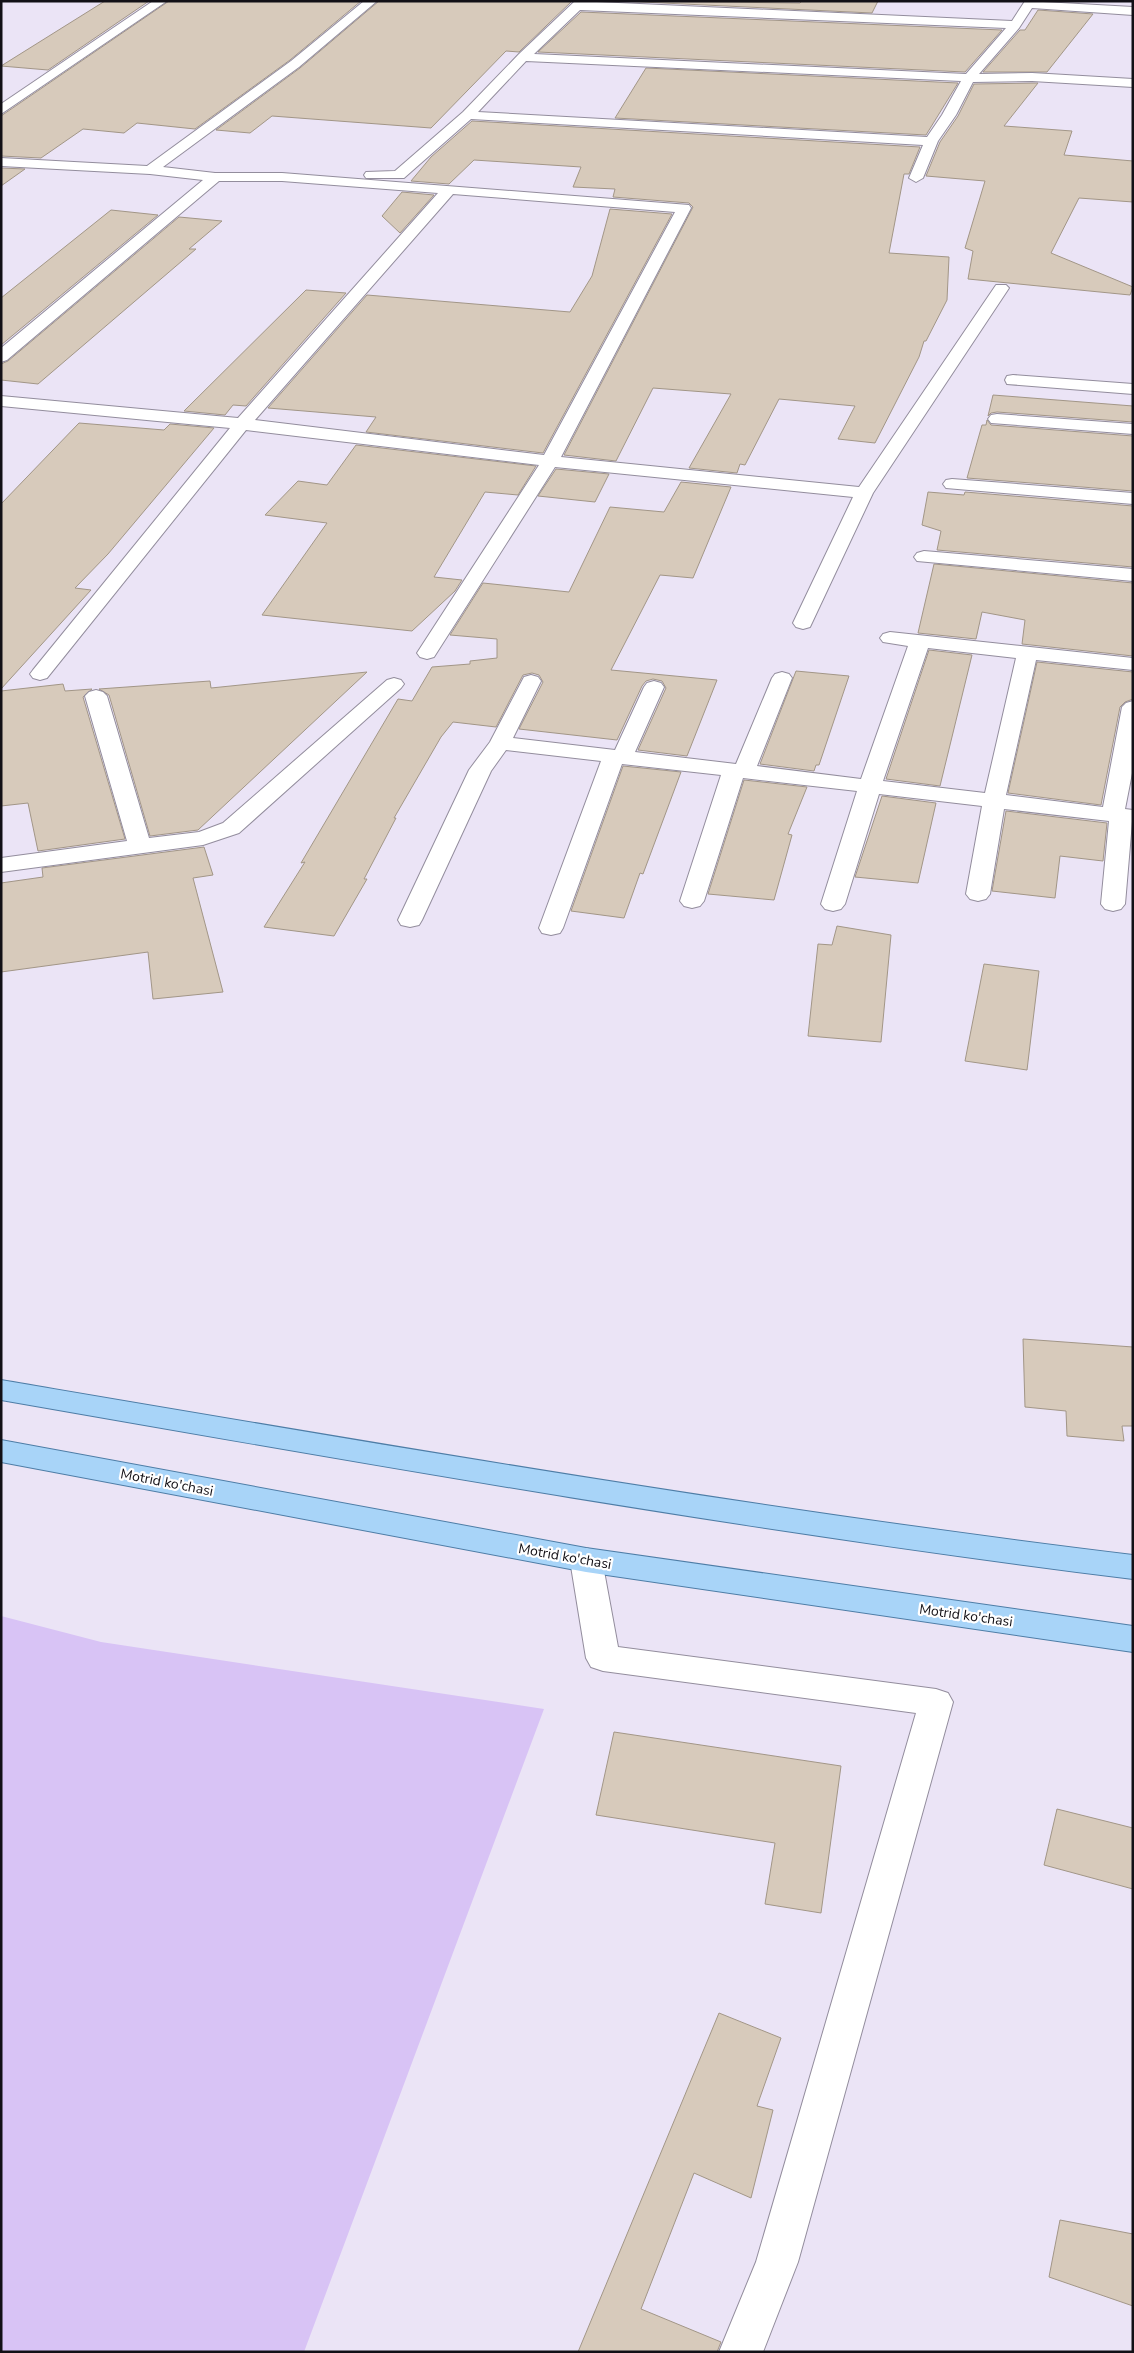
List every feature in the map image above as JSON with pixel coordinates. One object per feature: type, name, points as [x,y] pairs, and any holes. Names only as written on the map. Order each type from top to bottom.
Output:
[{"type":"main road","points":[[1,1390],[616,1496],[1012,1553],[1133,1567]]},
{"type":"main road","name":"Motrid ko'chasi","points":[[1,1451],[586,1560],[1133,1639]]},
{"type":"street","points":[[1,110],[161,1]]},
{"type":"street","points":[[150,170],[294,64],[371,1]]},
{"type":"street","points":[[916,178],[931,141],[949,116],[969,78],[1015,25],[1030,2],[1133,11]]},
{"type":"street","points":[[1,162],[150,170],[215,177],[282,177],[330,174],[399,175],[468,115],[523,57],[580,3],[1015,25]]},
{"type":"street","points":[[523,57],[969,78],[1032,77],[1133,83]]},
{"type":"street","points":[[468,115],[931,141]]},
{"type":"street","points":[[1,357],[215,177]]},
{"type":"street","points":[[282,177],[684,208],[550,461],[427,653]]},
{"type":"street","points":[[40,674],[242,424],[448,191]]},
{"type":"street","points":[[803,623],[864,493],[1001,288]]},
{"type":"street","points":[[1013,380],[1133,389]]},
{"type":"street","points":[[1,401],[242,424],[550,461],[864,493]]},
{"type":"street","points":[[997,419],[1133,429]]},
{"type":"street","points":[[952,484],[1133,499]]},
{"type":"street","points":[[924,557],[1133,575]]},
{"type":"street","points":[[890,638],[1133,664]]},
{"type":"street","points":[[833,904],[870,786],[920,641]]},
{"type":"street","points":[[978,894],[994,801],[1027,652]]},
{"type":"street","points":[[692,901],[739,771],[782,678]]},
{"type":"street","points":[[410,920],[480,770],[500,742],[532,681]]},
{"type":"street","points":[[1,866],[204,838],[231,828],[394,684]]},
{"type":"street","points":[[551,928],[618,756],[654,687]]},
{"type":"street","points":[[96,696],[140,847]]},
{"type":"street","points":[[1113,904],[1133,706]]},
{"type":"street","points":[[500,742],[1122,816]]},
{"type":"street","points":[[586,1560],[602,1658],[936,1702],[777,2262],[741,2352]]},
{"type":"shaded area","points":[[1,1616],[101,1642],[544,1709],[304,2352],[1,2352]]},
{"type":"building","points":[[105,1],[149,1],[48,70],[1,66]]},
{"type":"building","points":[[169,1],[361,1],[290,60],[195,129],[137,123],[124,133],[83,129],[41,158],[1,156],[1,116]]},
{"type":"building","points":[[379,1],[572,1],[519,52],[506,51],[431,128],[272,116],[250,133],[216,130],[300,68]]},
{"type":"building","points":[[621,1],[800,3],[802,1],[878,1],[872,13]]},
{"type":"building","points":[[1038,10],[1093,14],[1047,72],[983,72],[1020,30],[1025,30]]},
{"type":"building","points":[[581,12],[1002,30],[965,72],[538,52]]},
{"type":"building","points":[[646,68],[958,83],[926,135],[615,118]]},
{"type":"building","points":[[1038,83],[1004,126],[1072,131],[1064,155],[1133,161],[1133,202],[1079,198],[1051,253],[1133,287],[1130,295],[968,279],[973,251],[965,248],[985,181],[926,176],[940,142],[958,116],[974,84]]},
{"type":"building","points":[[472,121],[920,147],[909,174],[904,174],[889,253],[949,257],[947,300],[926,341],[924,341],[919,357],[875,443],[838,439],[855,406],[779,399],[745,465],[740,464],[737,473],[689,468],[731,394],[653,388],[616,461],[564,455],[693,207],[689,203],[613,197],[615,189],[573,187],[581,167],[474,160],[449,184],[411,181],[431,157]]},
{"type":"building","points":[[1,168],[25,169],[1,186]]},
{"type":"building","points":[[402,192],[434,195],[400,233],[382,216]]},
{"type":"building","points":[[610,209],[672,214],[543,453],[366,432],[376,417],[268,408],[367,295],[570,312],[592,276]]},
{"type":"building","points":[[111,210],[158,215],[1,345],[1,298]]},
{"type":"building","points":[[179,217],[222,221],[189,249],[196,249],[38,384],[1,380],[1,364],[8,361]]},
{"type":"building","points":[[306,290],[346,293],[246,406],[233,405],[225,415],[184,411]]},
{"type":"building","points":[[993,395],[1133,406],[1133,422],[997,412],[991,413],[988,416]]},
{"type":"building","points":[[987,420],[991,425],[1133,436],[1133,491],[967,478],[982,425],[986,425]]},
{"type":"building","points":[[79,423],[164,430],[170,424],[214,428],[108,554],[75,588],[91,590],[1,689],[1,504]]},
{"type":"building","points":[[356,445],[536,466],[518,495],[485,492],[434,577],[462,580],[455,591],[412,631],[262,615],[327,523],[265,515],[298,481],[327,485]]},
{"type":"building","points":[[556,469],[609,474],[595,502],[538,496]]},
{"type":"building","points":[[681,482],[731,487],[693,578],[660,575],[611,670],[717,680],[687,756],[638,750],[666,688],[662,681],[653,679],[646,681],[642,686],[617,740],[519,729],[543,682],[539,675],[532,673],[523,675],[496,727],[453,722],[441,737],[394,818],[396,818],[364,879],[367,879],[334,936],[264,927],[305,862],[301,863],[398,699],[412,701],[432,667],[470,664],[470,661],[497,658],[497,639],[450,635],[483,583],[569,592],[610,507],[664,512]]},
{"type":"building","points":[[928,492],[964,495],[965,492],[1133,506],[1133,567],[937,550],[941,531],[922,525]]},
{"type":"building","points":[[934,564],[1133,583],[1133,656],[1022,644],[1025,620],[982,612],[976,639],[918,633]]},
{"type":"building","points":[[929,650],[972,655],[940,786],[886,779]]},
{"type":"building","points":[[1037,662],[1133,672],[1133,699],[1125,702],[1120,707],[1101,805],[1008,793]]},
{"type":"building","points":[[796,671],[849,676],[819,765],[816,765],[814,771],[760,764]]},
{"type":"building","points":[[367,672],[198,830],[150,836],[109,695],[99,689],[210,681],[211,688]]},
{"type":"building","points":[[63,684],[65,691],[92,689],[83,697],[125,839],[38,851],[28,803],[1,806],[1,691]]},
{"type":"building","points":[[623,766],[681,772],[643,874],[640,873],[624,918],[571,911]]},
{"type":"building","points":[[744,780],[807,787],[788,834],[792,835],[774,900],[708,894]]},
{"type":"building","points":[[882,796],[936,803],[918,883],[855,877]]},
{"type":"building","points":[[1006,811],[1107,823],[1103,861],[1060,856],[1055,898],[992,891]]},
{"type":"building","points":[[204,847],[213,875],[193,878],[223,992],[153,999],[148,952],[1,972],[1,883],[43,877],[42,868]]},
{"type":"building","points":[[837,926],[891,935],[881,1042],[808,1036],[818,944],[832,945]]},
{"type":"building","points":[[984,964],[1039,971],[1027,1070],[965,1061]]},
{"type":"building","points":[[1023,1339],[1133,1347],[1133,1426],[1122,1426],[1124,1441],[1067,1436],[1066,1411],[1025,1407]]},
{"type":"building","points":[[614,1732],[841,1766],[821,1913],[765,1904],[775,1843],[596,1815]]},
{"type":"building","points":[[1057,1809],[1133,1828],[1133,1889],[1044,1865]]},
{"type":"building","points":[[719,2013],[781,2038],[757,2106],[773,2110],[751,2198],[694,2173],[641,2309],[721,2342],[717,2352],[578,2352]]},
{"type":"building","points":[[1060,2220],[1133,2234],[1133,2306],[1049,2277]]}]
